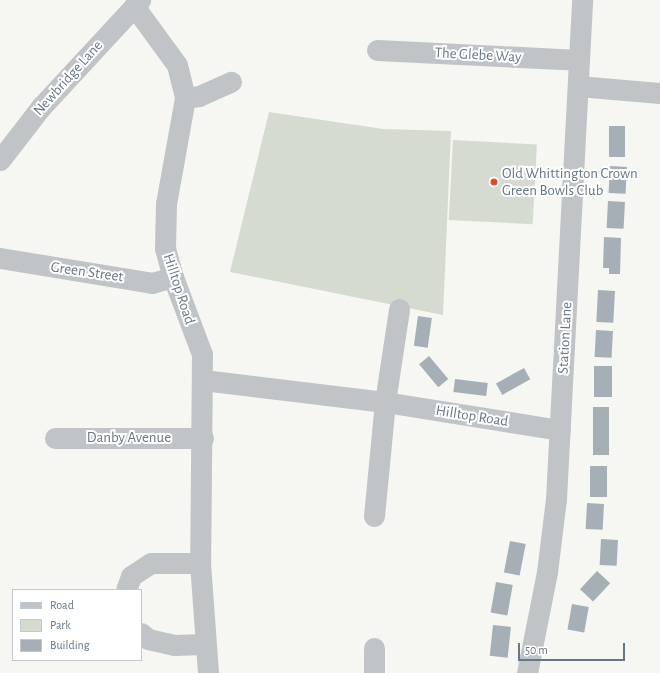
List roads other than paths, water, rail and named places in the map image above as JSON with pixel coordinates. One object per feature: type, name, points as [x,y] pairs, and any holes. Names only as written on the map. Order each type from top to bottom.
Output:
[{"type":"street","name":"Station Lane","points":[[527,673],[547,572],[556,499],[582,0]]},
{"type":"street","name":"Hilltop Road","points":[[137,3],[177,65],[185,98],[166,204],[165,248],[173,277],[202,354],[203,380],[385,402],[560,430]]},
{"type":"street","name":"Newbridge Lane","points":[[0,160],[40,107],[137,3]]},
{"type":"street","name":"The Glebe Way","points":[[377,50],[579,60]]},
{"type":"street","points":[[185,98],[198,96],[231,82]]},
{"type":"street","points":[[578,86],[660,93]]},
{"type":"street","name":"Green Street","points":[[0,258],[152,282],[173,277]]},
{"type":"street","points":[[374,516],[385,402],[399,309]]},
{"type":"street","points":[[203,380],[200,563],[204,644],[208,673]]},
{"type":"street","name":"Danby Avenue","points":[[55,438],[203,438]]},
{"type":"street","points":[[126,589],[131,576],[151,563],[200,563]]},
{"type":"street","points":[[142,634],[148,639],[174,644],[204,644]]},
{"type":"street","points":[[374,648],[374,673]]},
{"type":"place","name":"Old Whittington Crown Green Bowls Club","points":[[494,182]]}]
